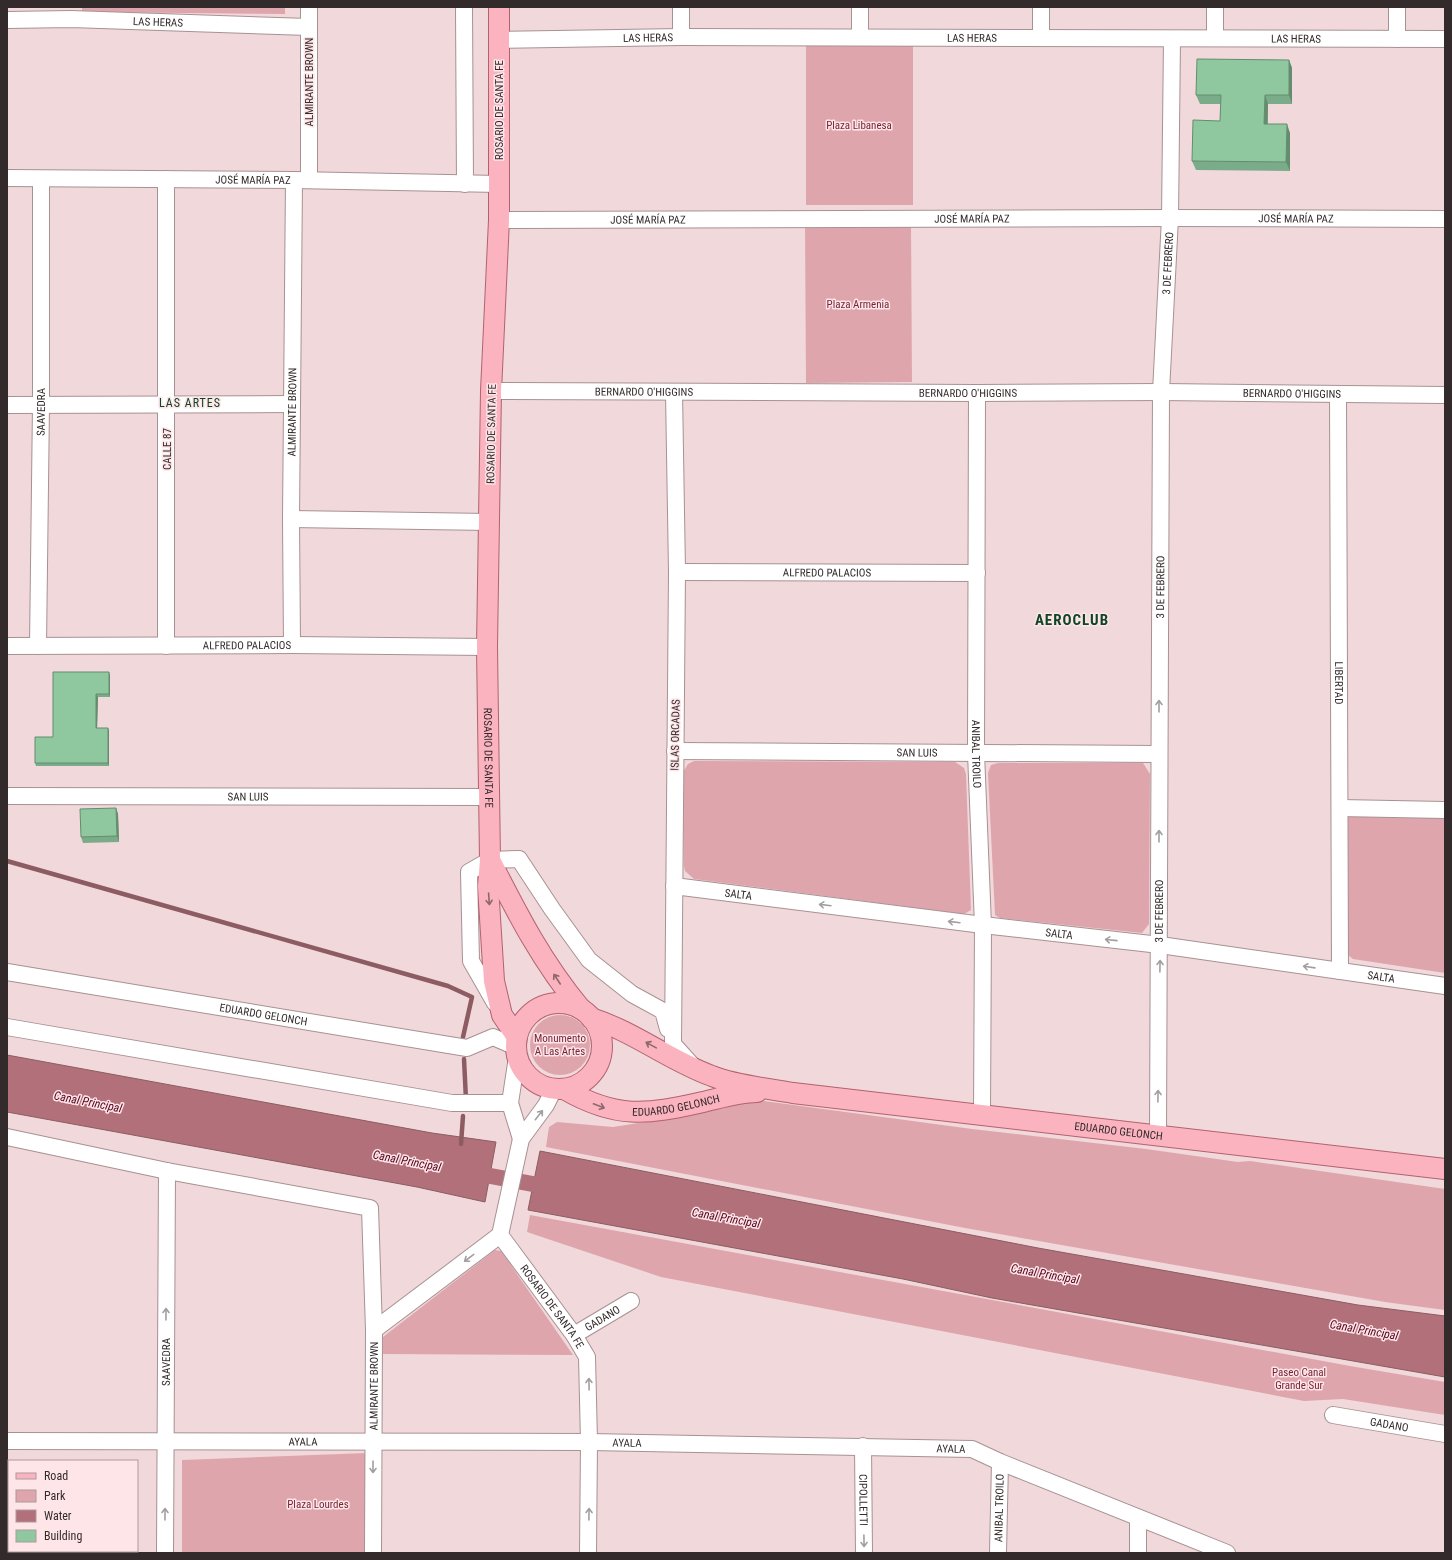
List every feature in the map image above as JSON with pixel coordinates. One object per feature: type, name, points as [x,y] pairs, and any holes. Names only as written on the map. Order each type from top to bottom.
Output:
[{"type":"main road","name":"ROSARIO DE SANTA FE","points":[[499,7],[499,220],[491,391],[487,647],[490,860],[488,886],[494,981],[502,1015],[517,1047]]},
{"type":"main road","name":"ROSARIO DE SANTA FE","points":[[490,860],[528,934],[561,985],[586,1014]]},
{"type":"main road","name":"EDUARDO GELONCH","points":[[793,1093],[751,1092],[674,1108],[632,1112],[605,1108],[559,1089],[544,1087],[531,1078],[521,1067],[517,1047],[526,1019],[542,1007],[562,1003],[615,1026],[695,1070],[713,1077],[793,1093],[1445,1169]]},
{"type":"main road","points":[[559,1089],[582,1083],[589,1077],[599,1062],[602,1052],[600,1034],[586,1014]]},
{"type":"street","name":"ALMIRANTE BROWN","points":[[292,645],[292,404],[309,7]]},
{"type":"street","points":[[464,7],[465,184]]},
{"type":"street","points":[[681,7],[681,37]]},
{"type":"street","points":[[860,7],[860,37]]},
{"type":"street","points":[[1041,7],[1041,38]]},
{"type":"street","points":[[1215,38],[1216,7]]},
{"type":"street","points":[[1397,7],[1397,39]]},
{"type":"street","name":"LAS HERAS","points":[[7,20],[70,13],[308,27]]},
{"type":"street","name":"LAS HERAS","points":[[499,40],[681,37],[1445,39]]},
{"type":"street","name":"3 DE FEBRERO","points":[[1158,1135],[1160,945],[1158,754],[1161,392],[1170,218],[1172,38]]},
{"type":"street","name":"JOSÉ MARÍA PAZ","points":[[7,178],[301,180],[499,184]]},
{"type":"street","name":"SAAVEDRA","points":[[38,646],[41,405],[41,179]]},
{"type":"street","name":"CALLE 87","points":[[166,179],[166,646]]},
{"type":"street","name":"JOSÉ MARÍA PAZ","points":[[499,220],[1170,218],[1445,219]]},
{"type":"street","name":"BERNARDO O'HIGGINS","points":[[491,391],[976,393],[1161,392],[1445,395]]},
{"type":"street","name":"ISLAS ORCADAS","points":[[673,1044],[677,572],[674,392]]},
{"type":"street","name":"ANIBAL TROILO","points":[[976,393],[976,753],[983,925],[982,1114]]},
{"type":"street","name":"LIBERTAD","points":[[1338,395],[1340,971]]},
{"type":"street","points":[[7,405],[292,404]]},
{"type":"street","points":[[291,519],[489,522]]},
{"type":"street","name":"ALFREDO PALACIOS","points":[[677,572],[976,573]]},
{"type":"street","name":"ALFREDO PALACIOS","points":[[7,646],[292,645],[487,647]]},
{"type":"street","name":"SAN LUIS","points":[[675,751],[1158,754]]},
{"type":"street","name":"SAN LUIS","points":[[7,796],[488,797]]},
{"type":"street","points":[[1340,808],[1445,810]]},
{"type":"street","points":[[490,860],[519,859],[552,909],[589,960],[632,994],[663,1011],[673,1044],[695,1070]]},
{"type":"street","name":"SALTA","points":[[674,886],[983,925],[1160,945],[1445,986]]},
{"type":"street","name":"EDUARDO GELONCH","points":[[7,972],[467,1048],[493,1037],[517,1047]]},
{"type":"street","points":[[7,1026],[452,1103],[510,1103]]},
{"type":"street","points":[[517,1047],[510,1103],[521,1140]]},
{"type":"street","points":[[500,1235],[521,1140],[559,1089]]},
{"type":"street","points":[[7,1137],[167,1171],[370,1208],[374,1330]]},
{"type":"street","name":"SAAVEDRA","points":[[165,1553],[167,1171]]},
{"type":"street","name":"ALMIRANTE BROWN","points":[[373,1553],[374,1330],[500,1235]]},
{"type":"street","name":"ROSARIO DE SANTA FE","points":[[500,1235],[574,1335],[587,1357],[589,1442],[588,1553]]},
{"type":"street","name":"GADANO","points":[[574,1335],[631,1301]]},
{"type":"street","name":"GADANO","points":[[1333,1415],[1445,1434]]},
{"type":"street","name":"AYALA","points":[[7,1441],[589,1442],[972,1449],[1000,1462],[1227,1553]]},
{"type":"street","name":"CIPOLLETTI","points":[[863,1446],[864,1553]]},
{"type":"street","name":"ANIBAL TROILO","points":[[998,1553],[1000,1462]]},
{"type":"street","points":[[1138,1518],[1138,1553]]},
{"type":"green space","points":[[82,7],[285,7],[285,14],[82,12]]},
{"type":"green space","name":"Plaza Libanesa","points":[[806,45],[913,45],[913,205],[806,205]]},
{"type":"green space","name":"Plaza Armenia","points":[[911,224],[912,382],[806,383],[805,225]]},
{"type":"green space","points":[[694,761],[955,762],[964,768],[966,774],[971,910],[964,914],[694,879],[685,871],[684,866],[683,772],[688,764]]},
{"type":"green space","points":[[998,763],[1143,763],[1150,774],[1149,924],[1142,933],[1000,918],[995,915],[988,773],[991,765]]},
{"type":"green space","points":[[1347,811],[1445,813],[1445,973],[1353,959],[1348,955]]},
{"type":"green space","name":"Monumento A Las Artes","points":[[560,1015],[577,1020],[585,1028],[590,1045],[585,1062],[577,1070],[560,1075],[543,1070],[535,1062],[530,1045],[535,1028],[543,1020]]},
{"type":"green space","points":[[749,1099],[972,1129],[1146,1149],[1238,1162],[1250,1161],[1445,1189],[1445,1310],[1385,1302],[965,1228],[546,1147],[549,1127],[557,1122],[613,1127],[652,1121],[698,1109]]},
{"type":"green space","name":"Paseo Canal Grande Sur","points":[[530,1215],[1350,1366],[1445,1382],[1445,1415],[1343,1399],[1304,1401],[661,1277],[527,1232]]},
{"type":"green space","points":[[495,1250],[501,1251],[573,1355],[383,1354],[383,1337]]},
{"type":"green space","name":"Plaza Lourdes","points":[[367,1453],[368,1553],[182,1553],[182,1460]]},
{"type":"water","points":[[7,1055],[432,1133],[496,1142],[485,1202],[417,1187],[7,1112]]},
{"type":"water","points":[[540,1151],[1038,1248],[1358,1305],[1445,1316],[1445,1377],[992,1298],[903,1279],[528,1210]]},
{"type":"building","points":[[1197,59],[1289,60],[1289,95],[1265,95],[1264,124],[1287,124],[1286,162],[1192,161],[1193,120],[1220,121],[1221,95],[1196,95]]},
{"type":"building","points":[[53,672],[109,672],[109,694],[96,694],[96,728],[108,728],[108,763],[35,763],[35,737],[53,737]]},
{"type":"building","points":[[116,808],[117,836],[81,837],[80,809]]},
{"type":"waterway","points":[[7,861],[448,986],[472,997],[463,1037]]},
{"type":"waterway","points":[[464,1059],[466,1100]]},
{"type":"waterway","points":[[461,1144],[463,1116]]},
{"type":"waterway","name":"Canal Principal","points":[[469,1172],[554,1188]]},
{"type":"district","name":"LAS ARTES","points":[[190,403]]},
{"type":"district","name":"AEROCLUB","points":[[1072,620]]}]
